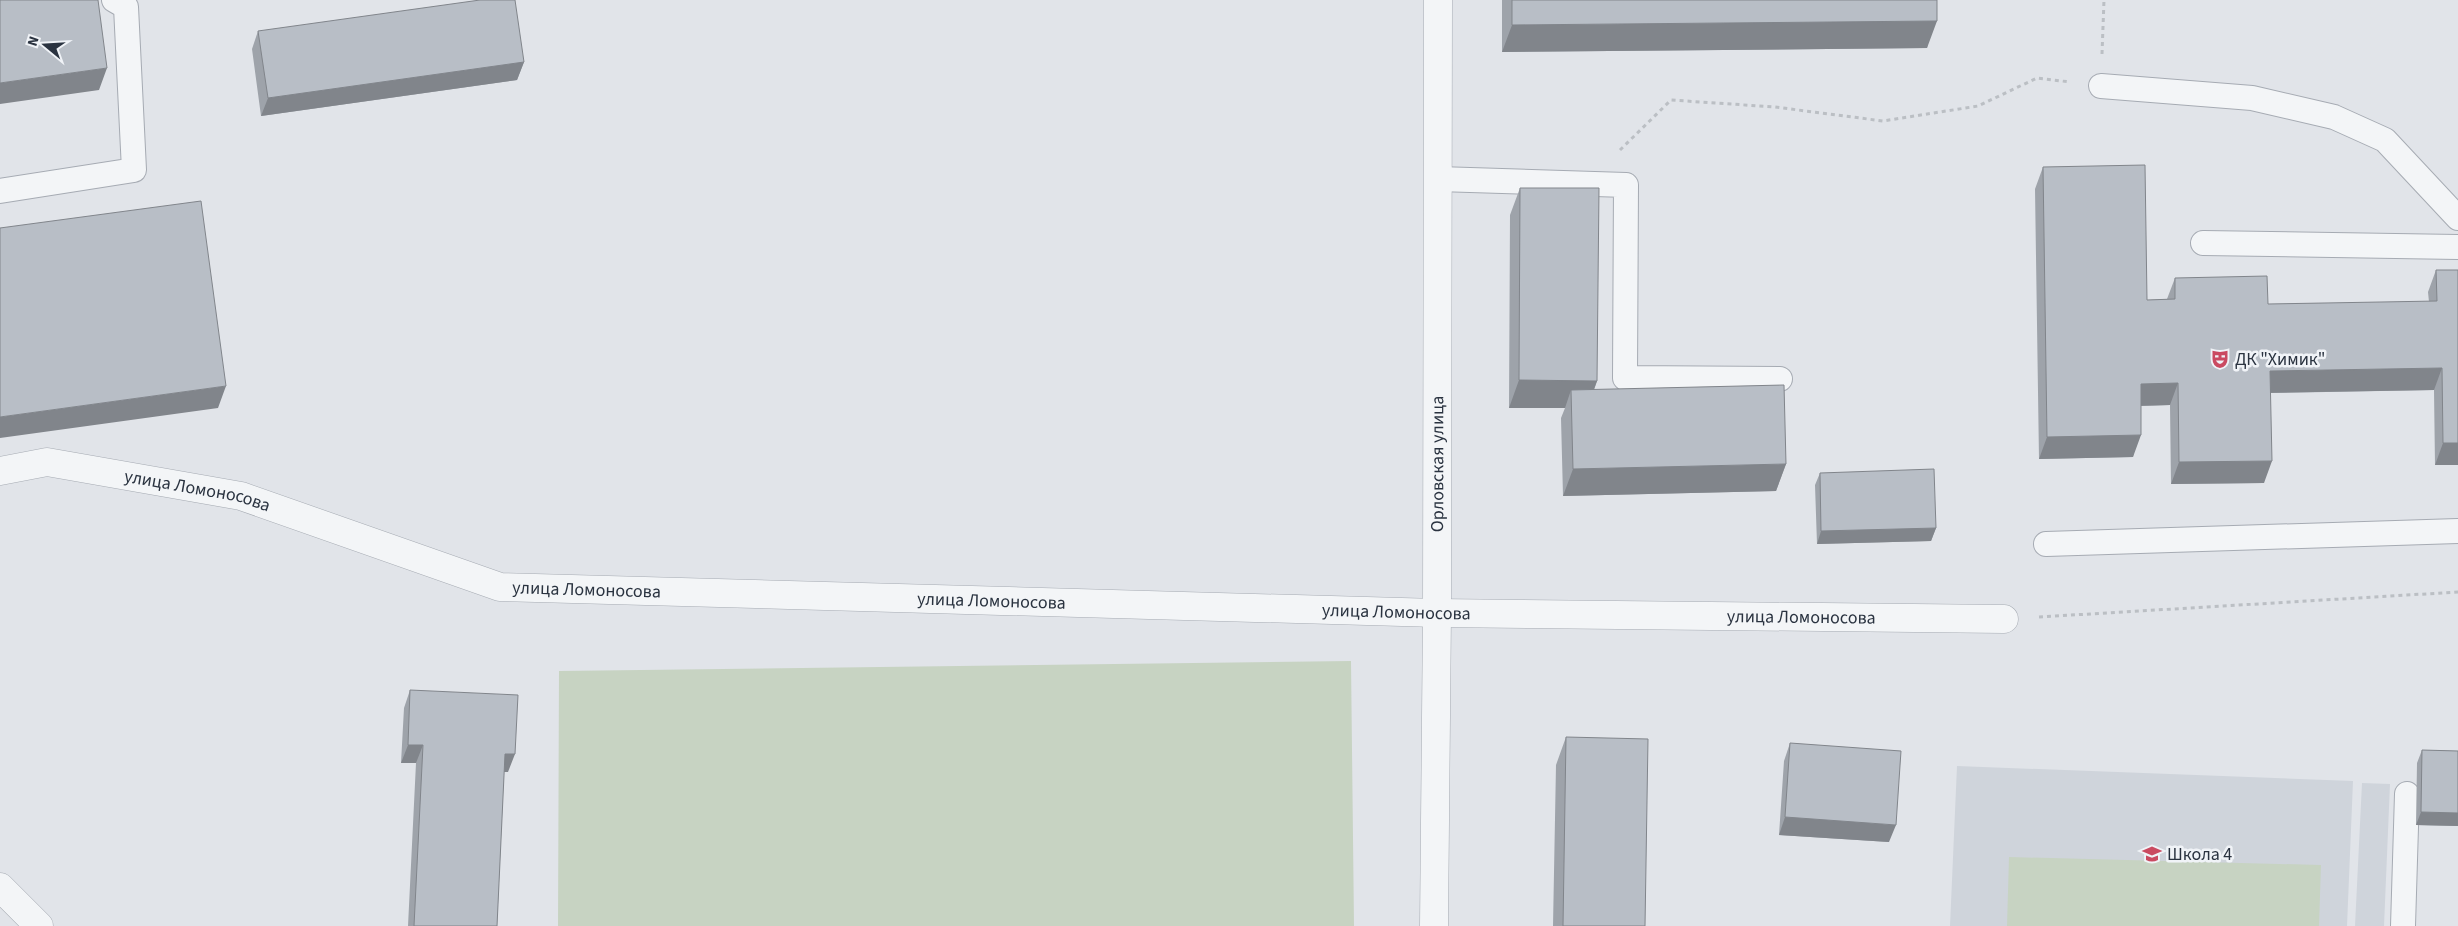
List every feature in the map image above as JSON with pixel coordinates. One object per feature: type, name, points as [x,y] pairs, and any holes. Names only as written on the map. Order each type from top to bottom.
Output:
[{"type":"street","name":"Орловская улица","points":[[1434,926],[1437,613],[1438,0]]},
{"type":"street","name":"улица Ломоносова","points":[[0,471],[47,462],[241,496],[500,587],[1437,613],[2004,619]]},
{"type":"street","points":[[0,887],[40,926]]},
{"type":"lane","points":[[0,191],[134,170],[126,7],[114,0]]},
{"type":"lane","points":[[2101,86],[2252,98],[2334,117],[2385,140],[2458,218]]},
{"type":"lane","points":[[1438,178],[1626,185],[1625,378],[1780,379]]},
{"type":"lane","points":[[2203,243],[2458,247]]},
{"type":"lane","points":[[2046,544],[2458,531]]},
{"type":"lane","points":[[2403,926],[2407,794]]},
{"type":"path","points":[[1586,183],[1671,100],[1775,107],[1883,121],[1978,106],[2036,78],[2101,86],[2104,0]]},
{"type":"path","points":[[2004,619],[2458,592]]},
{"type":"shaded area","name":"Школа 4","points":[[1957,766],[2353,781],[2347,926],[1950,926]]},
{"type":"shaded area","points":[[2362,783],[2390,784],[2384,926],[2355,926]]},
{"type":"green space","points":[[1351,661],[1354,926],[558,926],[559,671]]},
{"type":"green space","points":[[2009,857],[2321,865],[2319,926],[2007,926]]},
{"type":"building","points":[[0,0],[98,0],[107,68],[0,83]]},
{"type":"building","points":[[480,0],[515,0],[524,62],[268,98],[258,31]]},
{"type":"building","points":[[1512,0],[1937,0],[1937,21],[1512,25]]},
{"type":"building","name":"ДК \"Химик\"","points":[[2145,165],[2147,300],[2175,299],[2175,278],[2267,276],[2268,304],[2437,301],[2436,270],[2458,270],[2458,443],[2443,443],[2442,368],[2270,371],[2272,461],[2179,462],[2178,383],[2141,384],[2141,435],[2047,437],[2043,167]]},
{"type":"building","points":[[1520,188],[1599,188],[1597,381],[1519,380]]},
{"type":"building","points":[[201,201],[226,386],[0,417],[0,228]]},
{"type":"building","points":[[1784,385],[1786,464],[1573,469],[1571,390]]},
{"type":"building","points":[[1934,469],[1936,528],[1821,531],[1820,473]]},
{"type":"building","points":[[410,690],[518,695],[515,754],[505,754],[497,926],[414,926],[423,745],[408,745]]},
{"type":"building","points":[[1566,737],[1648,739],[1645,926],[1563,926]]},
{"type":"building","points":[[1790,743],[1901,751],[1896,825],[1785,817]]},
{"type":"building","points":[[2422,750],[2458,751],[2458,813],[2421,812]]},
{"type":"place","name":"ДК \"Химик\"","points":[[2220,359]]},
{"type":"place","name":"Школа 4","points":[[2152,854]]}]
